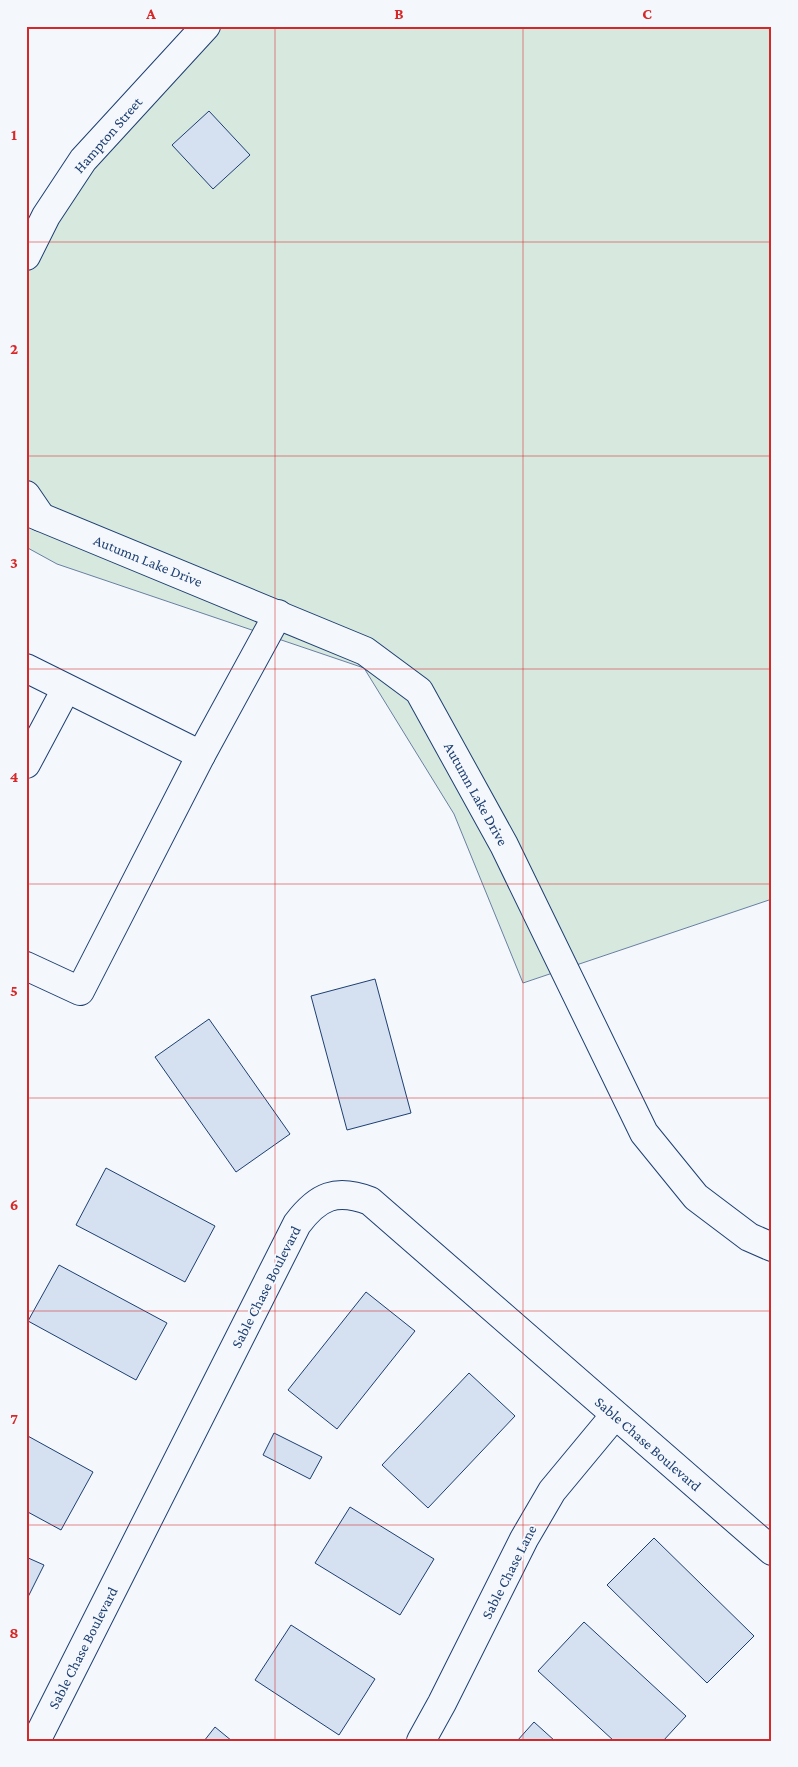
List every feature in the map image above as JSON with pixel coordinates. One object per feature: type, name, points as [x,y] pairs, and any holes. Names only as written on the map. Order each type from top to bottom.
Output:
[{"type":"street","name":"Hampton Street","points":[[26,256],[46,216],[83,160],[206,26]]},
{"type":"street","name":"Autumn Lake Drive","points":[[30,509],[365,651],[419,691],[504,845],[644,1133],[696,1197],[749,1237],[772,1247]]},
{"type":"street","points":[[26,966],[80,991],[201,755],[278,614]]},
{"type":"street","points":[[26,668],[201,755]]},
{"type":"street","points":[[30,751],[66,689]]},
{"type":"street","name":"Sable Chase Boulevard","points":[[36,1741],[297,1224],[307,1211],[319,1201],[338,1195],[353,1194],[370,1201],[772,1551]]},
{"type":"street","name":"Sable Chase Lane","points":[[420,1741],[442,1703],[524,1539],[552,1491],[615,1415]]},
{"type":"shaded area","points":[[189,26],[772,26],[772,899],[523,983],[454,814],[364,668],[57,564],[26,547],[26,246]]},
{"type":"building","points":[[209,111],[250,155],[213,189],[172,145]]},
{"type":"building","points":[[375,979],[411,1113],[347,1130],[311,996]]},
{"type":"building","points":[[209,1019],[290,1134],[236,1172],[155,1057]]},
{"type":"building","points":[[106,1168],[215,1226],[185,1282],[76,1225]]},
{"type":"building","points":[[59,1265],[167,1323],[136,1380],[28,1321]]},
{"type":"building","points":[[366,1292],[415,1331],[337,1429],[288,1390]]},
{"type":"building","points":[[469,1373],[515,1416],[428,1508],[382,1465]]},
{"type":"building","points":[[274,1433],[322,1457],[310,1479],[263,1455]]},
{"type":"building","points":[[26,1435],[93,1472],[61,1530],[26,1511]]},
{"type":"building","points":[[350,1507],[434,1559],[400,1615],[315,1563]]},
{"type":"building","points":[[654,1538],[754,1636],[707,1683],[607,1585]]},
{"type":"building","points":[[26,1557],[44,1565],[26,1601]]},
{"type":"building","points":[[584,1622],[686,1716],[663,1741],[614,1741],[538,1671]]},
{"type":"building","points":[[291,1625],[375,1679],[339,1735],[255,1680]]},
{"type":"building","points":[[534,1722],[555,1741],[517,1741]]},
{"type":"building","points":[[215,1727],[232,1741],[204,1741]]}]
